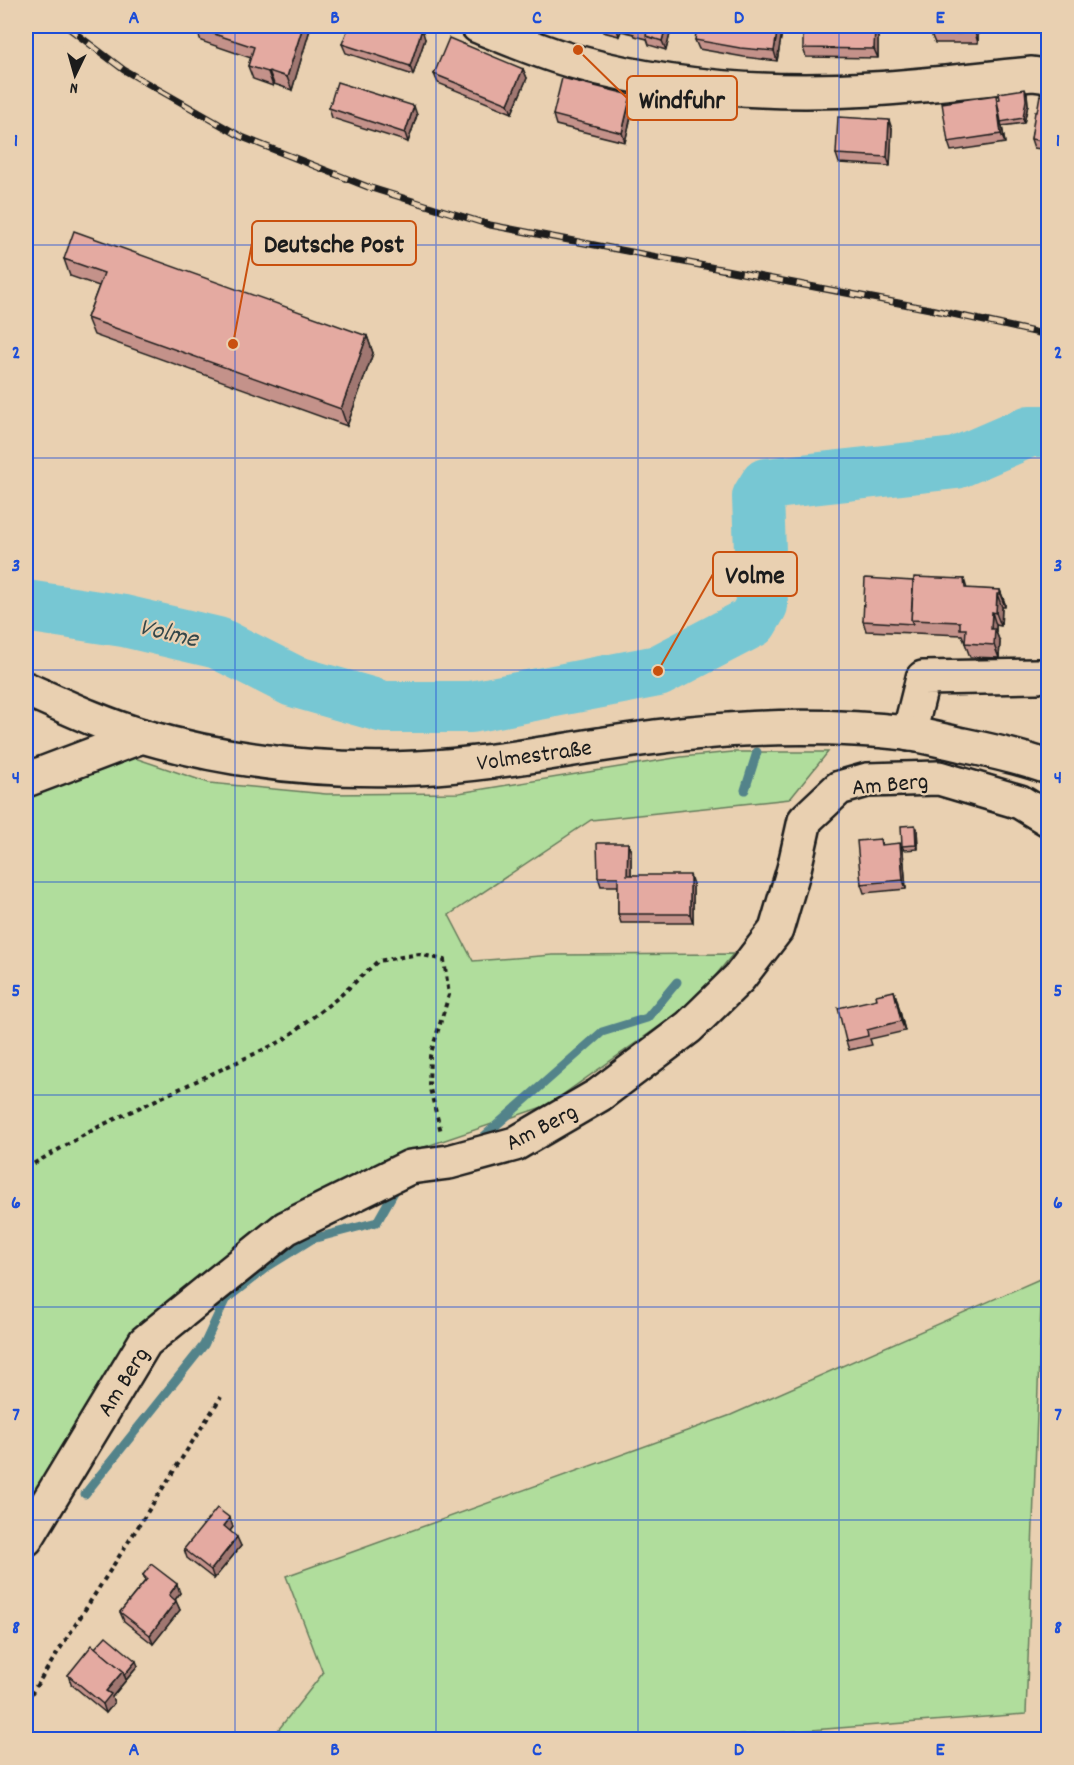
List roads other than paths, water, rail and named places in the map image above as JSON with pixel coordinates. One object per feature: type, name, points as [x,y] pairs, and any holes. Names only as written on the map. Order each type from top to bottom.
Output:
[{"type":"street","points":[[478,26],[526,46],[575,62],[622,73],[704,85],[788,90],[862,89],[1032,74],[1048,76]]},
{"type":"street","points":[[909,734],[923,678],[1037,676]]},
{"type":"street","name":"Volmestraße","points":[[26,689],[142,736],[275,764],[343,769],[418,768],[492,761],[690,733],[787,727],[849,728],[909,734],[1022,758],[1048,767]]},
{"type":"street","points":[[26,780],[142,736]]},
{"type":"street","name":"Am Berg","points":[[26,1539],[145,1342],[286,1228],[410,1167],[449,1162],[515,1144],[599,1095],[689,1027],[739,978],[776,930],[794,869],[805,820],[839,788],[867,780],[939,778],[1020,802],[1048,819]]},
{"type":"waterway","name":"Volme","points":[[26,606],[124,621],[218,643],[293,681],[384,707],[471,707],[658,671],[752,622],[762,605],[758,497],[766,484],[956,463],[1030,431],[1048,431]]},
{"type":"waterway","points":[[745,790],[757,752]]},
{"type":"waterway","points":[[483,1137],[602,1032],[647,1018],[677,982]]},
{"type":"waterway","points":[[85,1494],[204,1345],[225,1300],[267,1267],[312,1239],[377,1222],[394,1192]]},
{"type":"railway","points":[[66,26],[124,70],[242,137],[368,187],[490,225],[930,309],[1048,335]]},
{"type":"place","name":"Windfuhr","points":[[578,50]]},
{"type":"place","name":"Deutsche Post","points":[[233,344]]},
{"type":"place","name":"Volme","points":[[658,671]]}]
